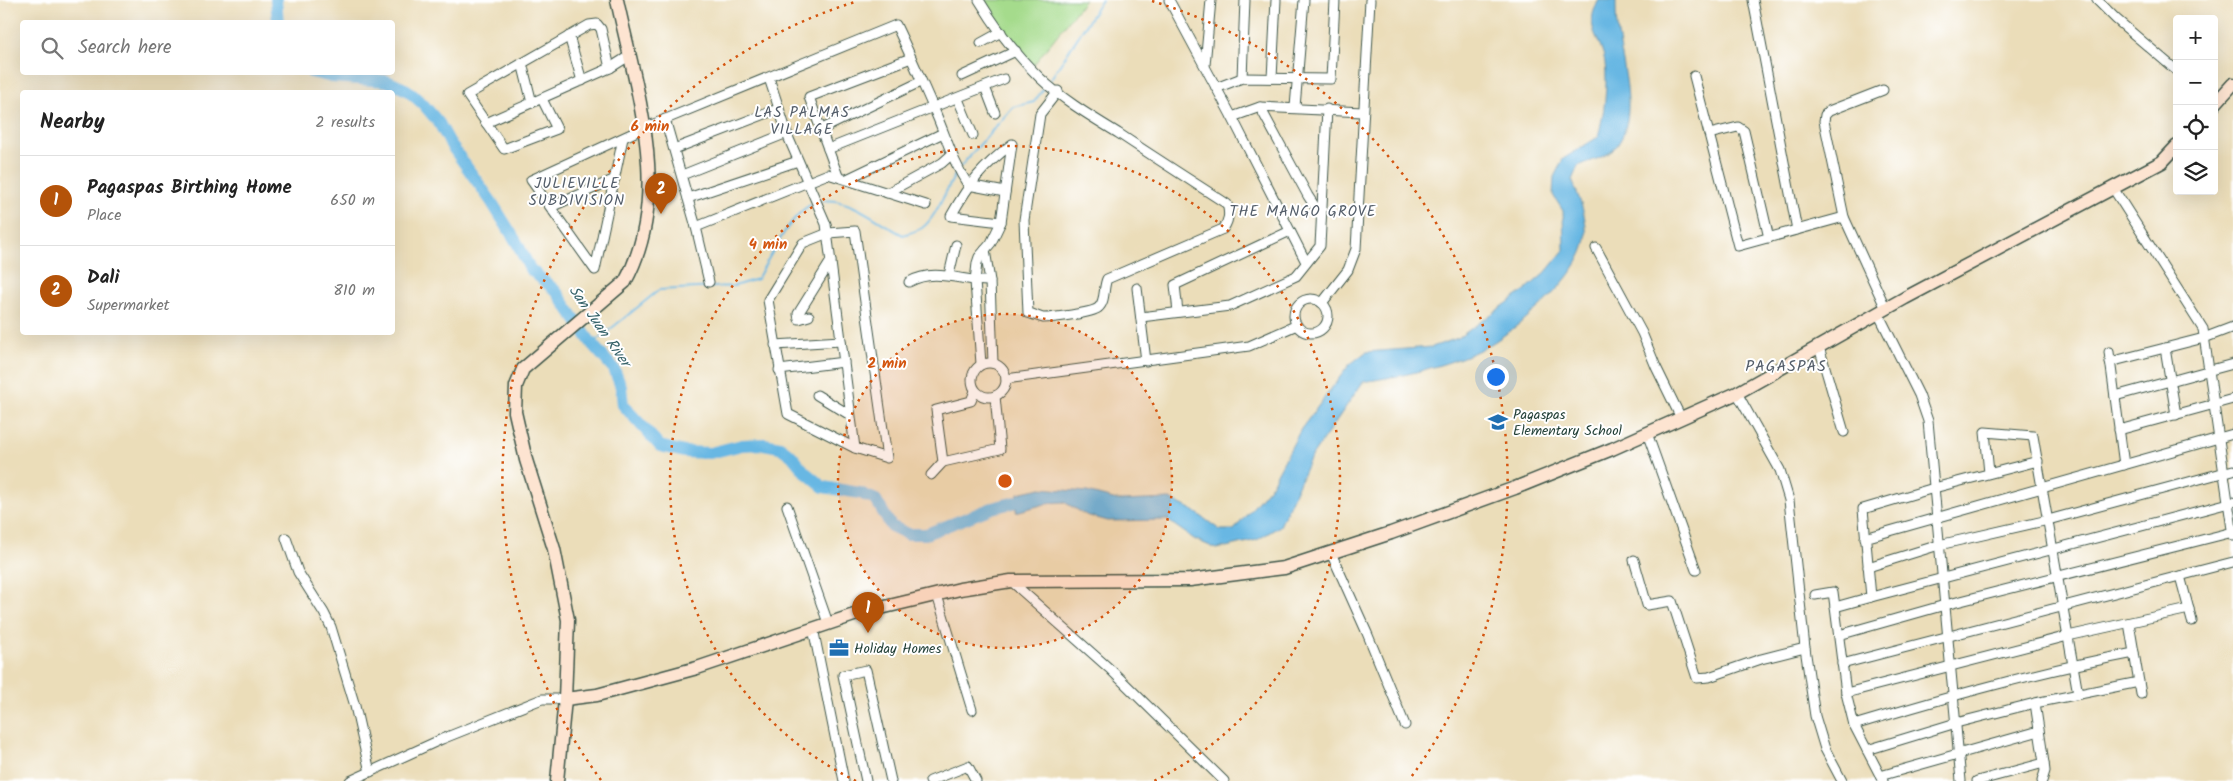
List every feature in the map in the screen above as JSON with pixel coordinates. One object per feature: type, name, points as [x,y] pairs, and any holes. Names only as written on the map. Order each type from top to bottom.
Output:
[{"type":"main road","points":[[557,781],[565,699],[568,620],[554,549],[526,460],[516,412],[516,386],[523,369],[625,282],[635,265],[646,212],[649,179],[644,128],[616,0]]},
{"type":"main road","points":[[2218,100],[2233,84]]},
{"type":"main road","points":[[565,699],[597,695],[697,668],[828,623],[937,594],[989,584],[1011,582],[1190,580],[1284,568],[1331,553],[1515,488],[1738,393],[1882,311],[2162,162],[2173,150]]},
{"type":"street","points":[[979,0],[1001,32],[1041,79],[1058,91],[1087,114],[1227,204],[1229,211],[1228,223],[1223,229],[1107,279],[1104,286],[1103,301],[1098,308],[1090,311],[1043,318],[1028,312],[1024,224],[1040,114],[1058,91]]},
{"type":"street","points":[[1169,0],[1205,65],[1306,262]]},
{"type":"street","points":[[1242,78],[1246,0]]},
{"type":"street","points":[[1272,78],[1276,0]]},
{"type":"street","points":[[1295,107],[1304,0]]},
{"type":"street","points":[[1216,88],[1242,78],[1331,79],[1335,0]]},
{"type":"street","points":[[1322,303],[1348,270],[1356,249],[1370,0]]},
{"type":"street","points":[[1753,0],[1797,230]]},
{"type":"street","points":[[2097,0],[2116,19],[2173,68]]},
{"type":"street","points":[[1205,65],[1211,1]]},
{"type":"street","points":[[542,99],[557,130],[504,150],[467,95],[589,25],[597,24],[601,29],[610,68]]},
{"type":"street","points":[[623,138],[595,270],[530,180],[644,128],[896,25],[920,82],[933,107],[950,155],[968,185],[1005,192]]},
{"type":"street","points":[[981,43],[1001,32]]},
{"type":"street","points":[[569,36],[582,81]]},
{"type":"street","points":[[962,76],[1016,51]]},
{"type":"street","points":[[486,123],[610,68],[629,56]]},
{"type":"street","points":[[842,177],[820,130],[809,97],[911,58]]},
{"type":"street","points":[[522,63],[532,103]]},
{"type":"street","points":[[1694,76],[1738,246],[1844,217]]},
{"type":"street","points":[[769,78],[778,109],[798,161],[826,224],[855,448]]},
{"type":"street","points":[[828,149],[1004,79]]},
{"type":"street","points":[[820,130],[920,82]]},
{"type":"street","points":[[985,87],[995,112]]},
{"type":"street","points":[[1884,90],[1829,111],[1825,116],[1844,217],[1928,421],[1961,781]]},
{"type":"street","points":[[958,98],[973,134]]},
{"type":"street","points":[[1232,117],[1260,107],[1295,107],[1363,112]]},
{"type":"street","points":[[1260,107],[1308,196],[1321,216]]},
{"type":"street","points":[[674,149],[778,109]]},
{"type":"street","points":[[1140,317],[1230,306],[1296,276],[1320,246],[1327,109]]},
{"type":"street","points":[[665,120],[682,175],[709,282]]},
{"type":"street","points":[[1709,134],[1738,127],[1744,131],[1769,238]]},
{"type":"street","points":[[682,175],[787,132]]},
{"type":"street","points":[[842,177],[943,133]]},
{"type":"street","points":[[981,364],[975,281],[977,263],[991,243],[1001,222],[1012,144],[991,160],[968,185],[951,216],[1001,222]]},
{"type":"street","points":[[887,193],[942,163],[950,155]]},
{"type":"street","points":[[688,198],[798,161]]},
{"type":"street","points":[[696,227],[828,174],[926,206]]},
{"type":"street","points":[[551,207],[615,179]]},
{"type":"street","points":[[1838,635],[1945,605],[2233,534],[2230,502],[2218,438],[2203,329],[2112,188]]},
{"type":"street","points":[[855,231],[887,458],[855,448],[788,414],[768,300],[803,243],[828,233],[855,231]]},
{"type":"street","points":[[1178,312],[1175,285],[1290,231]]},
{"type":"street","points":[[949,275],[956,245]]},
{"type":"street","points":[[1596,248],[1642,333],[1656,368],[1681,418]]},
{"type":"street","points":[[985,250],[990,281],[993,363]]},
{"type":"street","points":[[809,316],[799,319],[798,314],[831,261]]},
{"type":"street","points":[[909,282],[928,275],[949,275],[975,281],[990,281]]},
{"type":"street","points":[[1137,288],[1146,361]]},
{"type":"street","points":[[1310,299],[1322,303],[1328,314],[1324,326],[1320,330],[1308,332],[1297,326],[1295,312],[1298,305],[1310,299]]},
{"type":"street","points":[[1006,379],[1249,346],[1297,326]]},
{"type":"street","points":[[2124,465],[2110,357],[2165,348],[2204,338],[2233,327]]},
{"type":"street","points":[[775,345],[841,341]]},
{"type":"street","points":[[1819,347],[1844,432]]},
{"type":"street","points":[[2165,348],[2176,415]]},
{"type":"street","points":[[779,370],[844,362]]},
{"type":"street","points":[[993,363],[1001,367],[1006,379],[1002,391],[994,396],[984,397],[975,391],[971,381],[972,374],[981,364],[993,363]]},
{"type":"street","points":[[2115,396],[2233,364]]},
{"type":"street","points":[[943,462],[936,410],[971,401],[975,391]]},
{"type":"street","points":[[1738,393],[1780,470],[1789,500],[1805,648],[1815,716],[1826,749],[1842,781]]},
{"type":"street","points":[[817,395],[850,415]]},
{"type":"street","points":[[931,475],[943,462],[1000,449],[994,396]]},
{"type":"street","points":[[2119,430],[2233,399]]},
{"type":"street","points":[[1990,473],[1985,432],[2033,436],[2078,694]]},
{"type":"street","points":[[1647,433],[1696,570]]},
{"type":"street","points":[[1865,538],[2233,434]]},
{"type":"street","points":[[1871,596],[1863,509],[2038,461]]},
{"type":"street","points":[[1868,567],[1939,545],[2048,520],[2233,470]]},
{"type":"street","points":[[1835,607],[1942,577],[2053,550],[2230,502]]},
{"type":"street","points":[[787,506],[828,623]]},
{"type":"street","points":[[286,538],[298,572],[324,613],[331,628],[356,706],[370,772]]},
{"type":"street","points":[[1331,553],[1367,633],[1404,725]]},
{"type":"street","points":[[1634,560],[1647,605],[1672,601],[1697,678],[1709,677],[1761,659],[1805,648]]},
{"type":"street","points":[[1842,664],[2233,562]]},
{"type":"street","points":[[2180,576],[2192,621]]},
{"type":"street","points":[[1011,582],[1111,670],[1224,781]]},
{"type":"street","points":[[1814,595],[1833,592],[1846,692],[1854,725],[1881,778],[1958,753],[2039,731]]},
{"type":"street","points":[[937,594],[972,710]]},
{"type":"street","points":[[1846,692],[2068,636],[2189,609]]},
{"type":"street","points":[[2129,622],[2141,694]]},
{"type":"street","points":[[813,628],[844,781]]},
{"type":"street","points":[[1854,725],[1953,696],[2073,665],[2134,653]]},
{"type":"street","points":[[866,781],[843,675],[866,670],[891,781]]},
{"type":"street","points":[[1867,750],[1956,723],[2035,703],[2139,682]]},
{"type":"street","points":[[350,781],[442,739],[542,699],[565,699]]},
{"type":"street","points":[[2035,703],[2046,771],[2042,781]]},
{"type":"street","points":[[1977,781],[2044,763]]},
{"type":"street","points":[[930,781],[968,766],[976,781]]},
{"type":"green space","points":[[982,0],[1085,0],[1031,68]]},
{"type":"water","points":[[1599,0],[1616,0],[1617,27],[1627,91],[1628,108],[1626,123],[1622,138],[1610,153],[1578,166],[1572,180],[1584,216],[1586,239],[1582,254],[1562,283],[1535,311],[1494,342],[1471,354],[1422,370],[1363,382],[1310,459],[1280,526],[1257,540],[1217,549],[1194,539],[1167,520],[1108,521],[1086,515],[1064,502],[1049,503],[1016,512],[1018,493],[1041,488],[1087,492],[1121,501],[1170,499],[1194,511],[1220,530],[1234,530],[1270,487],[1301,429],[1349,365],[1366,352],[1432,347],[1458,338],[1524,291],[1545,273],[1564,250],[1563,211],[1553,195],[1554,177],[1563,159],[1598,137],[1602,119],[1606,91],[1606,72],[1603,54],[1594,33],[1592,18]]},
{"type":"waterway","name":"San Juan River","points":[[276,0],[278,20]]},
{"type":"waterway","points":[[1050,80],[1102,0]]},
{"type":"waterway","name":"San Juan River","points":[[324,75],[387,81],[407,90],[423,104],[439,123],[451,145],[491,201],[517,243],[530,269],[556,291],[592,344],[614,369],[621,387],[623,405],[660,446],[684,452],[710,453],[742,445],[764,444],[780,447],[792,456],[805,472],[823,487],[860,493],[876,500],[891,526],[908,534],[926,534],[992,508],[1032,498]]},
{"type":"waterway","points":[[961,166],[1013,107],[1034,102],[1044,88]]},
{"type":"waterway","points":[[822,201],[832,201],[853,206],[903,235],[920,229],[927,223],[937,210],[957,172]]},
{"type":"waterway","points":[[592,344],[659,290],[734,286],[757,279],[788,227],[803,210],[811,205]]},
{"type":"place","name":"Dali","points":[[661,214]]},
{"type":"place","name":"Pagaspas Elementary School","points":[[1498,422]]},
{"type":"place","name":"Pagaspas Birthing Home","points":[[868,633]]},
{"type":"place","name":"Holiday Homes","points":[[839,648]]},
{"type":"district","name":"LAS PALMAS VILLAGE","points":[[802,120]]},
{"type":"district","name":"JULIEVILLE SUBDIVISION","points":[[577,192]]},
{"type":"district","name":"THE MANGO GROVE","points":[[1303,211]]},
{"type":"district","name":"PAGASPAS","points":[[1786,365]]}]
